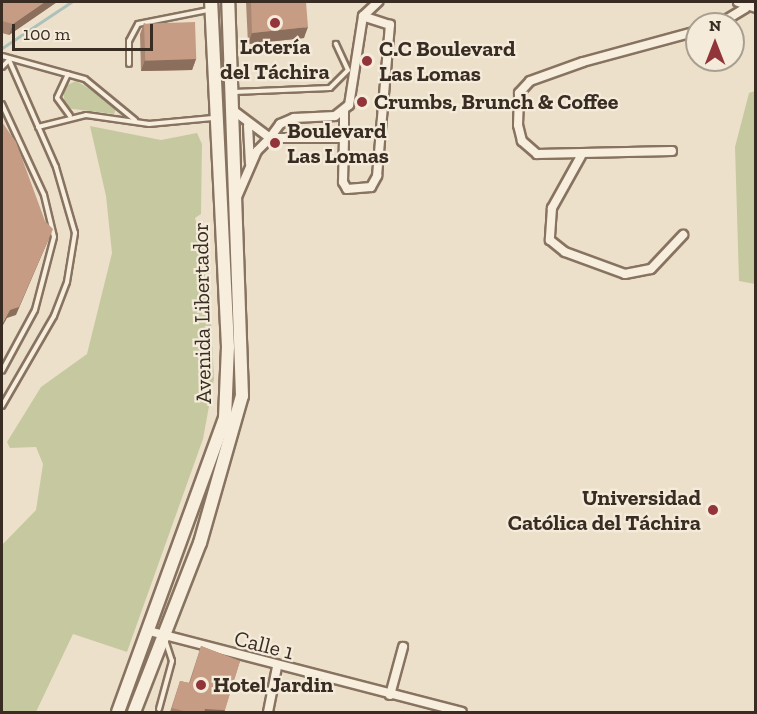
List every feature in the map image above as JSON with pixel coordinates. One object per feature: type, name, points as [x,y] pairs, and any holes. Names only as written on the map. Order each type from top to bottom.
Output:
[{"type":"main road","name":"Avenida Libertador","points":[[134,712],[200,543],[242,396],[234,111],[228,2]]},
{"type":"main road","name":"Avenida Libertador","points":[[118,712],[225,418],[228,347],[211,5]]},
{"type":"street","points":[[363,16],[390,25],[377,176],[364,191],[347,189],[342,182],[344,111],[352,98],[363,16],[378,2]]},
{"type":"street","points":[[738,2],[751,8]]},
{"type":"street","points":[[672,151],[581,156],[537,154],[522,141],[516,111],[519,93],[531,81],[685,35]]},
{"type":"street","points":[[234,111],[248,126],[270,138],[344,138]]},
{"type":"street","points":[[237,197],[250,164],[285,120],[325,119],[344,111]]},
{"type":"street","points":[[248,126],[250,164]]},
{"type":"street","points":[[581,156],[550,221],[550,240],[565,252],[625,274],[651,269],[684,235]]},
{"type":"street","name":"Calle 1","points":[[148,631],[277,667],[459,712]]},
{"type":"street","points":[[390,695],[403,647]]},
{"type":"street","points":[[268,712],[277,667]]},
{"type":"lane","points":[[129,64],[129,41],[138,24],[211,5]]},
{"type":"lane","points":[[233,92],[330,88],[348,70],[336,44]]},
{"type":"lane","points":[[2,56],[9,60],[68,74],[99,88],[136,120]]},
{"type":"lane","points":[[2,67],[9,60]]},
{"type":"lane","points":[[2,406],[54,316],[74,252],[73,214],[9,60]]},
{"type":"lane","points":[[68,74],[57,98],[70,116]]},
{"type":"lane","points":[[2,104],[44,195],[54,237],[35,310],[2,371]]},
{"type":"lane","points":[[38,127],[70,116],[170,124],[217,118]]},
{"type":"lane","points":[[159,710],[172,661],[164,637]]},
{"type":"green space","points":[[76,81],[99,94],[116,109],[114,114],[65,108],[63,87]]},
{"type":"green space","points":[[756,91],[755,284],[739,281],[735,147],[749,93]]},
{"type":"green space","points":[[90,126],[161,140],[197,133],[202,144],[201,214],[195,218],[208,262],[214,379],[203,439],[127,652],[73,634],[36,712],[2,712],[2,545],[36,510],[43,464],[36,447],[10,448],[7,442],[41,387],[87,354],[112,253],[106,196]]},
{"type":"building","points":[[2,2],[45,2],[13,24],[2,21]]},
{"type":"building","name":"Lotería del Táchira","points":[[251,2],[306,2],[308,27],[252,33]]},
{"type":"building","points":[[195,22],[196,59],[145,61],[144,24]]},
{"type":"building","points":[[2,122],[16,142],[45,221],[53,229],[19,307],[10,310],[2,324]]},
{"type":"building","name":"Hotel Jardin","points":[[201,646],[240,661],[225,710],[205,709],[204,712],[187,712],[172,708],[180,681],[190,683]]},
{"type":"waterway","points":[[2,48],[71,2]]},
{"type":"place","name":"Lotería del Táchira","points":[[275,23]]},
{"type":"place","name":"C.C Boulevard Las Lomas","points":[[367,61]]},
{"type":"place","name":"Crumbs, Brunch & Coffee","points":[[362,102]]},
{"type":"place","name":"Boulevard Las Lomas","points":[[275,143]]},
{"type":"place","name":"Universidad Católica del Táchira","points":[[713,510]]},
{"type":"place","name":"Hotel Jardin","points":[[201,685]]}]
